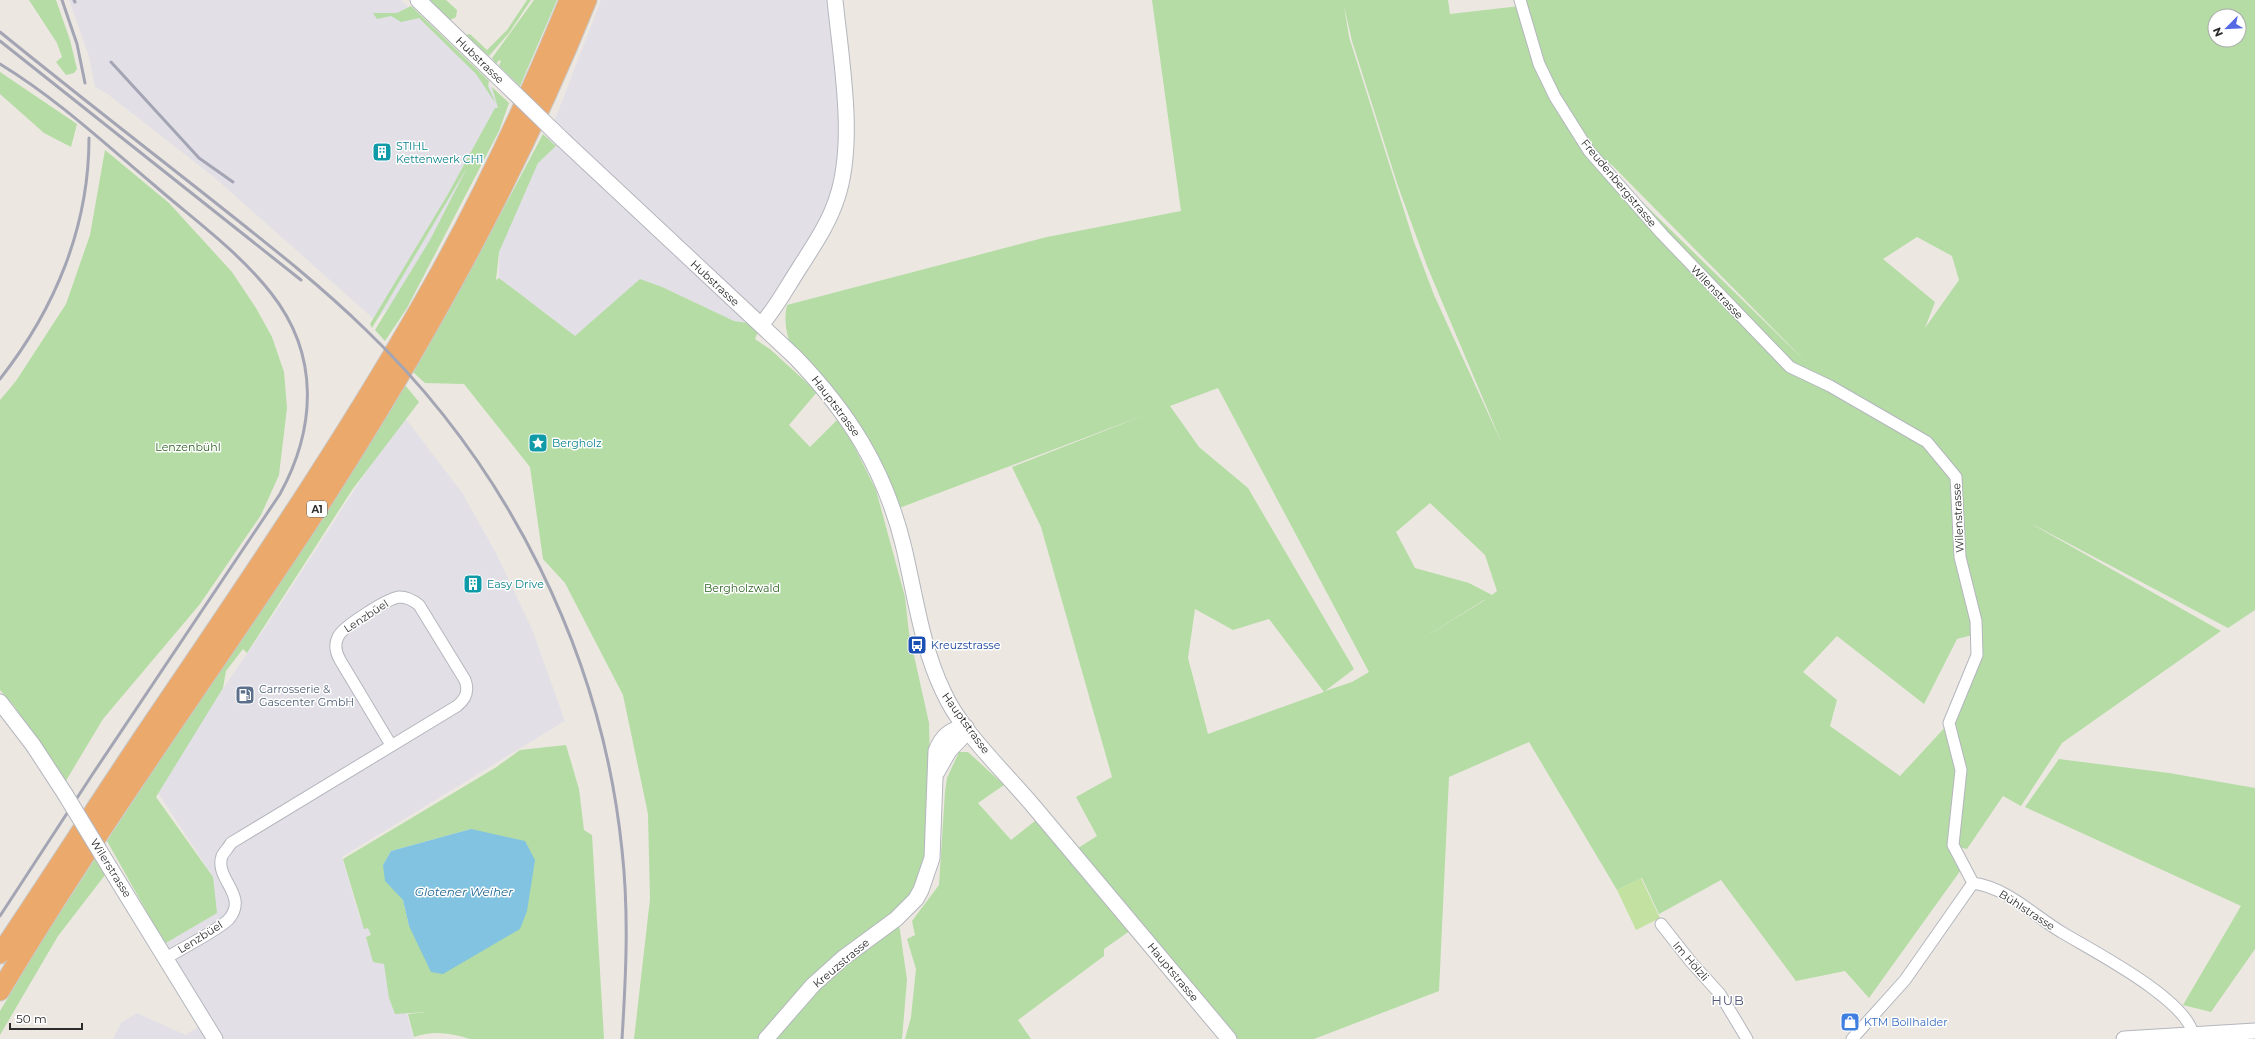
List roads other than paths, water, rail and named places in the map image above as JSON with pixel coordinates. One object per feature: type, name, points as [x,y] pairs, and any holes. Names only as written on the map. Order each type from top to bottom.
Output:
[{"type":"highway","name":"A1","points":[[0,954],[296,509],[395,350],[444,266],[494,168],[529,94],[569,0]]},
{"type":"highway","name":"A1","points":[[0,991],[103,828],[303,531],[414,352],[478,237],[518,158],[587,0]]},
{"type":"street","name":"Hubstrasse","points":[[418,0],[562,139],[761,325]]},
{"type":"street","points":[[761,325],[778,302],[820,235],[834,206],[841,185],[847,142],[835,0]]},
{"type":"street","name":"Freudenbergstrasse","points":[[1520,0],[1539,64],[1555,97],[1590,151],[1662,234]]},
{"type":"street","name":"Wilenstrasse","points":[[1662,234],[1790,367],[1830,386],[1927,442],[1956,477],[1960,557],[1976,621],[1977,655],[1949,723],[1961,770],[1953,845],[1973,883]]},
{"type":"street","name":"Hauptstrasse","points":[[761,325],[795,357],[830,395],[850,422],[872,459],[894,510],[922,627],[943,692],[966,727],[1229,1039]]},
{"type":"street","name":"Lenzbüel","points":[[166,958],[228,920],[235,908],[234,895],[222,871],[222,856],[231,844],[460,704],[465,697],[467,688],[465,680],[422,609],[411,599],[402,597],[389,600],[347,626],[338,636],[335,646],[340,660],[391,745]]},
{"type":"street","name":"Wilerstrasse","points":[[0,702],[33,745],[65,794],[215,1039]]},
{"type":"street","name":"Kreuzstrasse","points":[[766,1039],[800,999],[829,970],[896,919],[916,899],[925,882],[932,858],[936,774],[945,756],[964,735],[966,727]]},
{"type":"street","points":[[1852,1039],[1905,980],[1973,883]]},
{"type":"street","name":"Bühlstrasse","points":[[1973,883],[1994,888],[2014,899],[2062,932],[2142,981],[2187,1019],[2193,1035]]},
{"type":"street","name":"Im Hölzli","points":[[1661,924],[1690,962],[1720,994],[1747,1039]]},
{"type":"street","points":[[2124,1039],[2255,1030]]},
{"type":"water","name":"Glotener Weiher","points":[[471,829],[525,841],[535,860],[527,911],[520,929],[443,974],[431,972],[409,926],[403,900],[385,881],[383,865],[391,851]]},
{"type":"railway","points":[[62,0],[77,44],[85,83]]},
{"type":"railway","points":[[0,32],[271,247],[348,313],[417,383],[463,441],[504,503],[540,568],[570,635],[594,705],[611,777],[622,850],[626,897],[626,968],[622,1039]]},
{"type":"railway","points":[[0,41],[301,280]]},
{"type":"railway","points":[[111,62],[199,158],[233,182]]},
{"type":"railway","points":[[0,64],[21,77],[60,106],[215,236],[245,264],[271,293],[287,317],[298,341],[305,366],[307,392],[306,418],[301,443],[292,469],[280,494],[92,775],[0,916]]},
{"type":"railway","points":[[0,379],[20,352],[37,324],[65,266],[83,203],[89,138]]},
{"type":"place","name":"STIHL Kettenwerk CH1","points":[[382,152]]},
{"type":"place","name":"Bergholz","points":[[538,443]]},
{"type":"place","name":"Easy Drive","points":[[473,584]]},
{"type":"place","name":"Kreuzstrasse","points":[[917,645]]},
{"type":"place","name":"Carrosserie & Gascenter GmbH","points":[[245,695]]},
{"type":"place","name":"KTM Bollhalder","points":[[1850,1022]]},
{"type":"district","name":"HUB","points":[[1728,1000]]},
{"type":"park label","name":"Lenzenbühl","points":[[188,447]]},
{"type":"park label","name":"Bergholzwald","points":[[742,588]]}]
